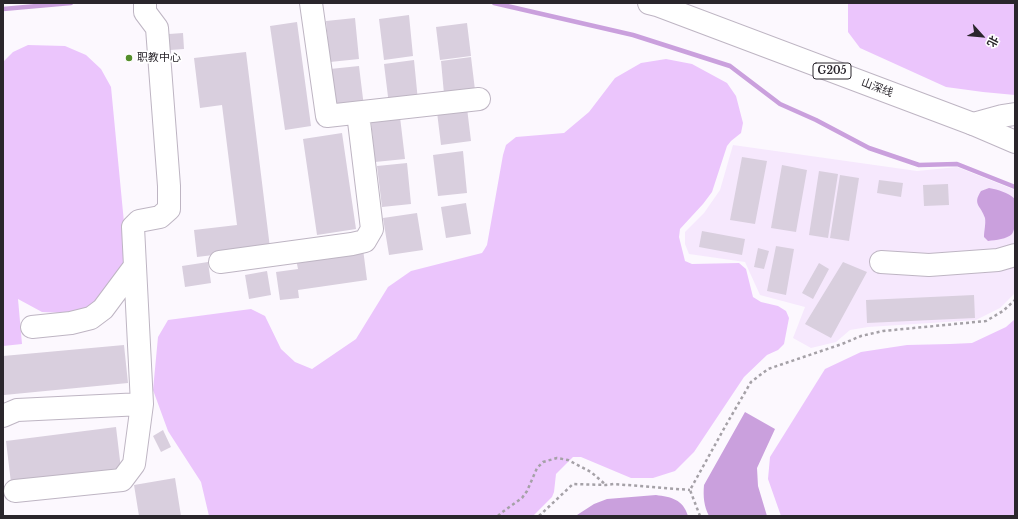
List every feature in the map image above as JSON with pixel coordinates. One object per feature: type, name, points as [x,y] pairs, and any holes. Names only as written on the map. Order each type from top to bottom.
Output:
[{"type":"main road","points":[[311,3],[327,116],[479,99]]},
{"type":"main road","name":"山深线","points":[[649,3],[973,124],[1015,142]]},
{"type":"main road","points":[[15,491],[122,480],[134,464],[142,404],[133,227],[140,221],[160,217],[169,209],[157,28],[145,12],[145,6]]},
{"type":"main road","points":[[220,262],[365,241],[372,229],[358,112]]},
{"type":"main road","points":[[973,124],[1015,114]]},
{"type":"main road","points":[[881,262],[929,265],[998,260],[1015,255]]},
{"type":"main road","points":[[32,327],[72,323],[91,318],[103,309],[135,266]]},
{"type":"main road","points":[[3,416],[17,410],[142,404]]},
{"type":"path","points":[[690,490],[751,382],[768,369],[868,334],[883,331],[986,321],[1003,311],[1015,300]]},
{"type":"path","points":[[498,516],[522,498],[527,491],[537,468],[543,462],[557,458],[568,460],[591,472],[606,485]]},
{"type":"path","points":[[539,516],[573,484],[614,484],[690,490]]},
{"type":"path","points":[[690,490],[700,516]]},
{"type":"shaded area","points":[[848,3],[1015,3],[1015,95],[946,87],[860,48],[848,32]]},
{"type":"shaded area","points":[[28,45],[65,46],[86,55],[101,69],[111,87],[127,254],[123,272],[113,289],[86,310],[65,313],[42,312],[18,299],[22,344],[3,346],[3,62],[13,52]]},
{"type":"shaded area","points":[[666,59],[692,64],[727,83],[736,96],[743,123],[741,133],[727,146],[712,192],[680,229],[679,237],[685,261],[692,264],[739,263],[746,269],[753,297],[761,302],[778,306],[786,311],[789,318],[784,344],[778,350],[767,355],[744,377],[694,452],[675,471],[653,478],[631,478],[581,457],[573,457],[556,474],[552,497],[533,516],[209,516],[201,482],[168,431],[153,390],[158,337],[168,320],[251,309],[265,316],[281,349],[295,362],[312,369],[356,339],[388,287],[411,271],[482,253],[487,245],[506,145],[516,137],[564,133],[589,112],[615,78],[641,63]]},
{"type":"shaded area","points":[[733,145],[917,171],[957,167],[1015,190],[1015,293],[1000,308],[976,320],[868,327],[850,330],[836,342],[811,348],[793,338],[805,307],[760,295],[745,262],[689,254],[685,244],[685,232],[704,213],[720,190]]},
{"type":"shaded area","points":[[989,188],[1003,192],[1015,199],[1015,227],[1010,236],[998,240],[988,241],[984,237],[985,218],[978,205],[977,199],[981,191]]},
{"type":"shaded area","points":[[1015,319],[1015,516],[781,516],[768,479],[770,457],[825,369],[861,352],[907,345],[972,343],[1006,327]]},
{"type":"shaded area","points":[[745,412],[775,429],[757,468],[758,486],[767,516],[709,516],[704,501],[704,485]]},
{"type":"shaded area","points":[[656,495],[671,498],[680,502],[686,510],[688,516],[577,516],[594,504],[607,499]]},
{"type":"building","points":[[409,15],[413,56],[384,60],[379,19]]},
{"type":"building","points":[[355,18],[359,59],[330,62],[326,21]]},
{"type":"building","points":[[297,22],[311,126],[285,130],[270,26]]},
{"type":"building","points":[[467,23],[471,56],[440,60],[436,27]]},
{"type":"building","points":[[183,33],[184,49],[170,50],[169,34]]},
{"type":"building","points":[[246,52],[270,248],[197,257],[194,230],[237,225],[222,105],[200,108],[194,58]]},
{"type":"building","points":[[471,57],[475,90],[444,94],[441,61]]},
{"type":"building","points":[[414,60],[418,101],[389,105],[384,64]]},
{"type":"building","points":[[359,66],[364,107],[334,110],[330,69]]},
{"type":"building","points":[[467,108],[471,141],[441,145],[437,112]]},
{"type":"building","points":[[400,117],[405,159],[375,162],[371,121]]},
{"type":"building","points":[[342,133],[356,229],[317,235],[303,139]]},
{"type":"building","points":[[463,151],[467,193],[438,196],[433,155]]},
{"type":"building","points":[[742,157],[767,161],[755,224],[730,220]]},
{"type":"building","points":[[407,163],[411,204],[382,207],[377,166]]},
{"type":"building","points":[[782,165],[807,170],[796,232],[771,228]]},
{"type":"building","points":[[819,171],[838,174],[828,238],[809,235]]},
{"type":"building","points":[[840,175],[859,178],[849,241],[830,238]]},
{"type":"building","points":[[879,180],[903,183],[901,197],[877,193]]},
{"type":"building","points":[[948,184],[949,205],[924,206],[923,185]]},
{"type":"building","points":[[466,203],[471,234],[446,238],[441,207]]},
{"type":"building","points":[[417,213],[423,250],[389,255],[383,218]]},
{"type":"building","points":[[702,231],[745,239],[742,255],[699,247]]},
{"type":"building","points":[[776,246],[794,249],[786,295],[767,291]]},
{"type":"building","points":[[758,248],[769,251],[764,269],[754,267]]},
{"type":"building","points":[[363,249],[367,280],[298,290],[299,298],[280,300],[276,272],[298,269],[296,259]]},
{"type":"building","points":[[208,262],[211,283],[185,287],[182,266]]},
{"type":"building","points":[[843,262],[867,272],[831,338],[805,324]]},
{"type":"building","points":[[819,263],[829,269],[813,299],[802,293]]},
{"type":"building","points":[[267,271],[271,295],[249,299],[245,275]]},
{"type":"building","points":[[974,295],[975,318],[867,323],[866,300]]},
{"type":"building","points":[[124,345],[128,383],[4,395],[3,356]]},
{"type":"building","points":[[116,427],[121,469],[11,483],[6,441]]},
{"type":"building","points":[[163,430],[171,447],[161,452],[153,436]]},
{"type":"building","points":[[175,478],[181,516],[139,516],[134,485]]},
{"type":"waterway","points":[[3,9],[71,3]]},
{"type":"waterway","points":[[494,3],[633,35],[730,66],[780,104],[816,120],[869,148],[919,165],[957,164],[1015,187]]},
{"type":"place","name":"职教中心","points":[[129,58]]}]
